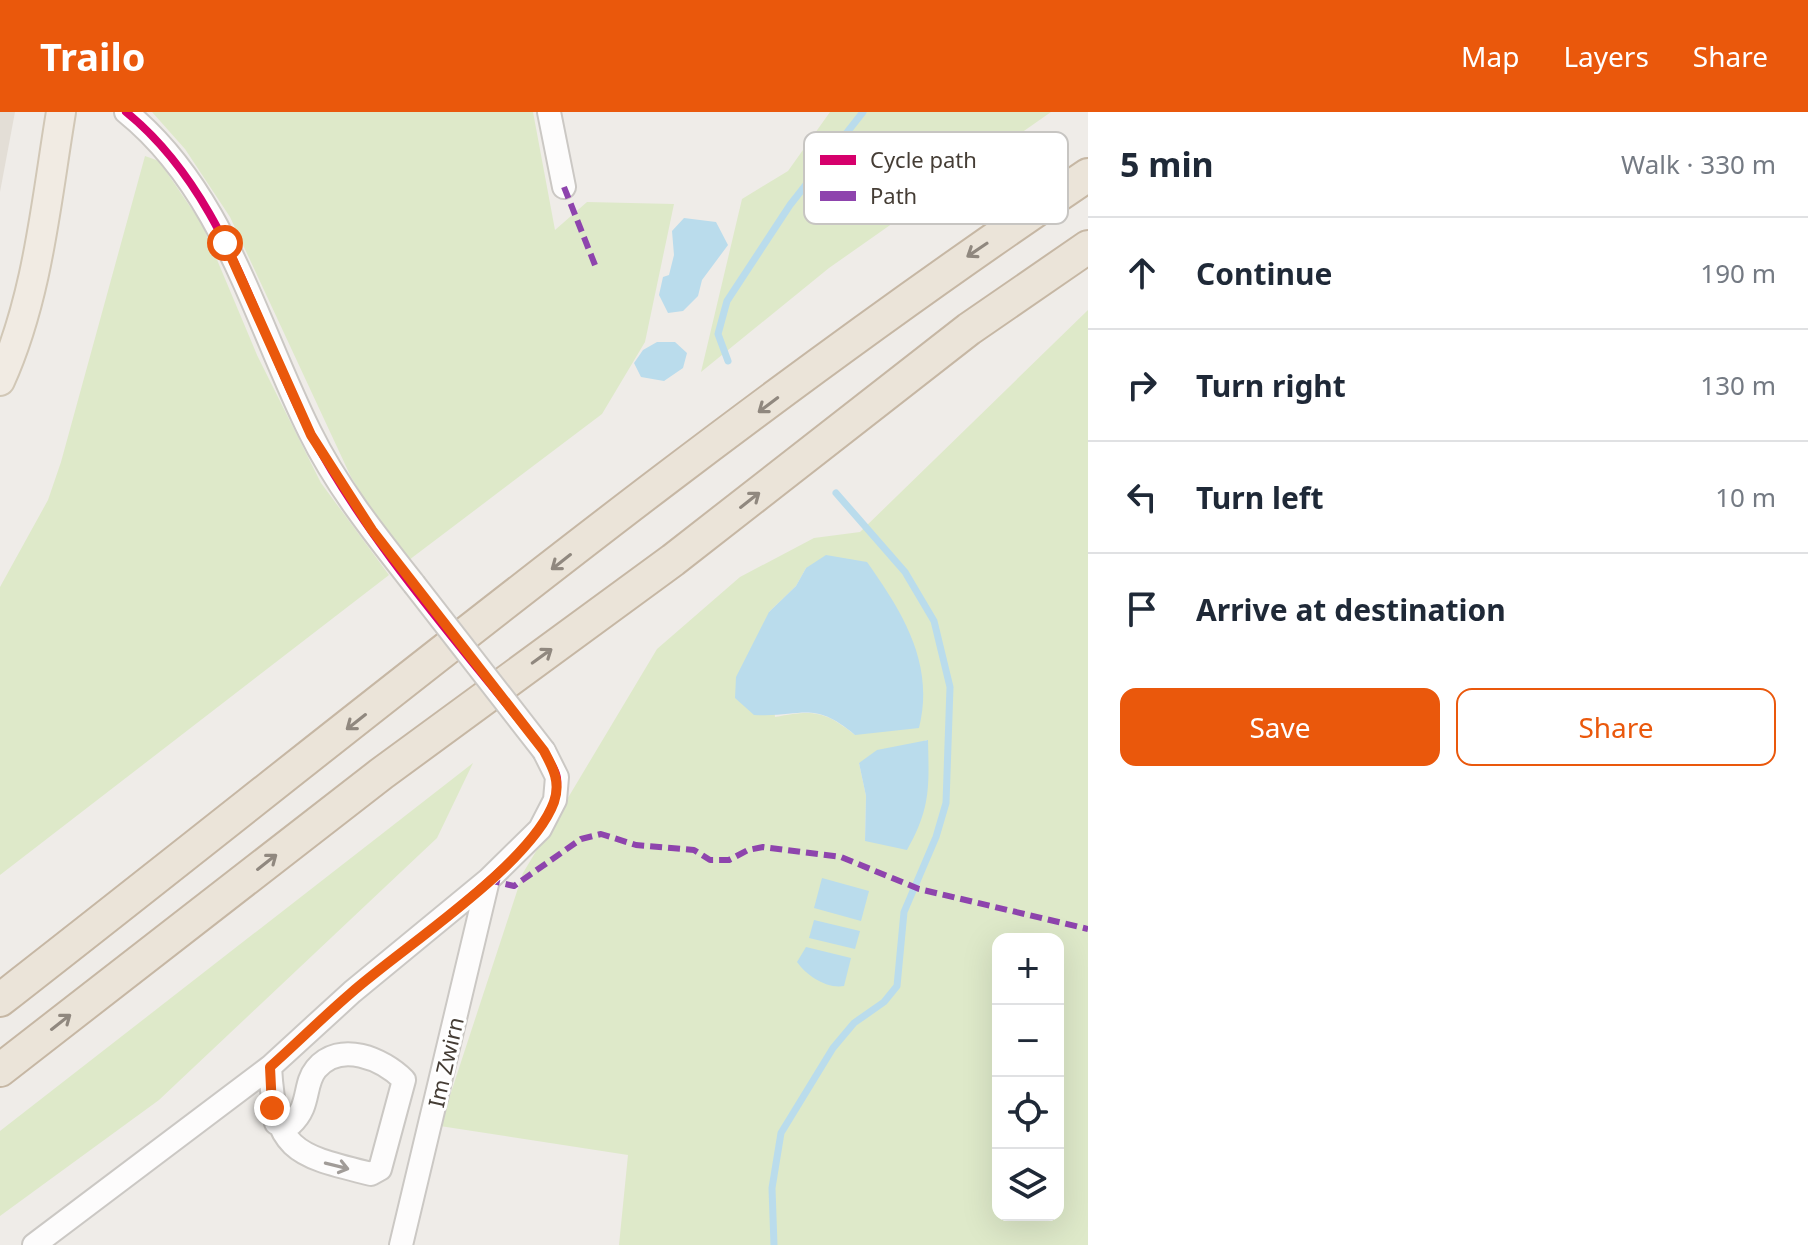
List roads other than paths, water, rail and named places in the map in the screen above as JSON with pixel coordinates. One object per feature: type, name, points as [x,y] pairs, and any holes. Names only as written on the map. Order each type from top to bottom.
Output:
[{"type":"highway","points":[[1068,189],[1088,175]]},
{"type":"highway","points":[[0,1000],[593,537],[931,281],[1015,224]]},
{"type":"highway","points":[[0,1070],[381,774],[673,560],[969,329],[1088,247]]},
{"type":"main road","points":[[0,381],[10,358],[34,273],[61,112]]},
{"type":"street","points":[[34,1245],[270,1067],[352,992],[441,922],[488,880],[540,829],[555,800],[557,777],[544,751],[372,530],[311,435],[225,243],[199,195],[166,150],[126,112]]},
{"type":"street","points":[[549,112],[564,187]]},
{"type":"street","name":"Im Zwirn","points":[[401,1245],[488,880]]},
{"type":"street","points":[[270,1067],[276,1123],[298,1152],[314,1160],[371,1174],[380,1169],[404,1080],[390,1065],[365,1056],[336,1055],[315,1070],[300,1116],[291,1124],[276,1123]]},
{"type":"water","points":[[684,218],[716,222],[728,245],[702,280],[698,296],[683,311],[668,313],[659,295],[663,277],[669,275],[674,255],[672,231]]},
{"type":"water","points":[[657,342],[675,342],[687,353],[683,368],[664,381],[641,377],[634,363],[643,350]]},
{"type":"water","points":[[826,555],[867,562],[893,600],[919,661],[923,705],[919,728],[855,735],[828,717],[817,714],[754,715],[735,698],[736,677],[769,612],[796,586],[806,568]]},
{"type":"water","points":[[928,740],[927,796],[921,822],[907,850],[865,841],[866,796],[859,763],[877,750]]},
{"type":"water","points":[[822,878],[869,891],[861,921],[814,908]]},
{"type":"water","points":[[814,920],[860,931],[855,949],[809,938]]},
{"type":"water","points":[[806,947],[851,958],[844,986],[824,983],[801,967],[797,962]]},
{"type":"waterway","points":[[847,132],[863,112]]},
{"type":"waterway","points":[[728,361],[718,334],[727,301],[804,187]]},
{"type":"waterway","points":[[774,1245],[772,1188],[781,1133],[833,1048],[854,1023],[884,1002],[897,986],[904,912],[936,837],[946,803],[950,687],[934,621],[905,572],[836,493]]}]
